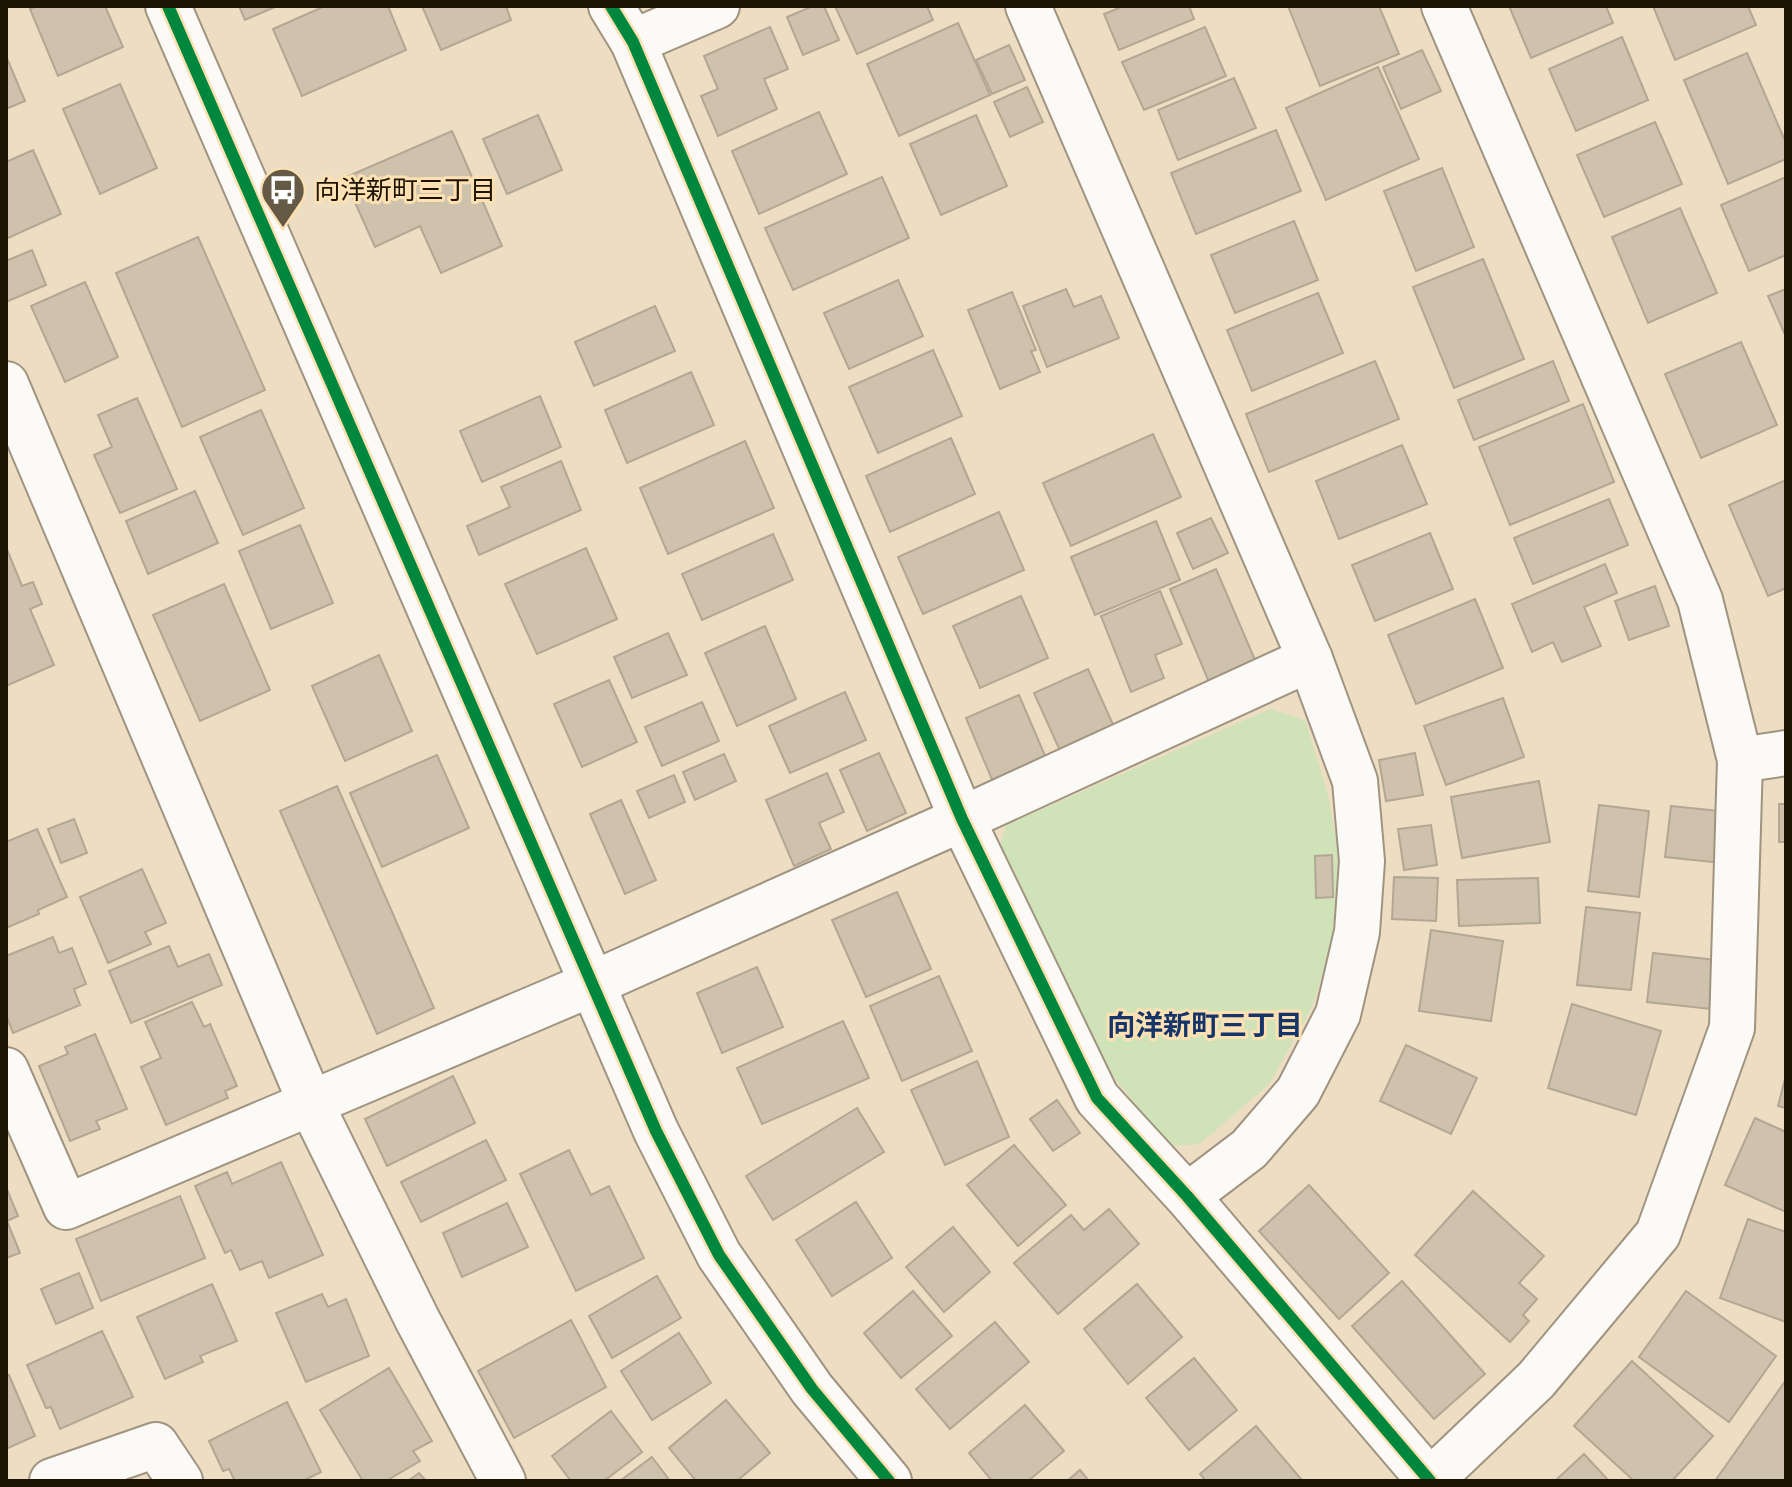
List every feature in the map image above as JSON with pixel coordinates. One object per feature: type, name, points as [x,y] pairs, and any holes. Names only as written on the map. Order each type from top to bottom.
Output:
[{"type":"street","points":[[168,6],[656,1131],[719,1255],[812,1389],[889,1481]]},
{"type":"street","points":[[717,6],[622,24],[962,819],[1097,1098],[1187,1196],[1430,1481],[1536,1380],[1658,1234],[1732,1028],[1740,760],[1700,600],[1444,6]]},
{"type":"street","points":[[1028,6],[1310,659],[1355,781],[1362,861],[1357,932],[1338,1014],[1298,1092],[1249,1149],[1187,1196]]},
{"type":"street","points":[[6,384],[311,1104],[417,1319],[503,1481]]},
{"type":"street","points":[[6,1070],[66,1207],[594,983],[1310,659]]},
{"type":"street","points":[[1740,760],[1786,753]]},
{"type":"street","points":[[52,1481],[156,1445],[180,1481]]},
{"type":"green space","points":[[1270,709],[1305,720],[1327,791],[1339,854],[1336,927],[1313,1005],[1270,1083],[1200,1144],[1169,1146],[1094,1052],[1000,845],[1006,825]]},
{"type":"building","points":[[36,6],[105,6],[123,47],[58,76],[30,9]]},
{"type":"building","points":[[239,6],[277,6],[245,20]]},
{"type":"building","points":[[325,6],[388,6],[406,50],[302,96],[273,29]]},
{"type":"building","points":[[422,6],[506,6],[511,20],[441,50]]},
{"type":"building","points":[[813,6],[824,6],[839,40],[803,55],[787,17]]},
{"type":"building","points":[[835,6],[927,6],[933,20],[857,54]]},
{"type":"building","points":[[1124,6],[1189,6],[1194,19],[1119,50],[1104,14]]},
{"type":"building","points":[[1288,6],[1379,6],[1399,54],[1320,86]]},
{"type":"building","points":[[1509,6],[1606,6],[1613,23],[1531,58]]},
{"type":"building","points":[[1653,6],[1748,6],[1756,25],[1675,60]]},
{"type":"building","points":[[958,23],[990,95],[899,136],[867,64]]},
{"type":"building","points":[[770,27],[788,69],[764,79],[777,109],[718,136],[701,96],[718,89],[704,56]]},
{"type":"building","points":[[1205,27],[1226,76],[1144,110],[1122,62]]},
{"type":"building","points":[[1622,37],[1648,100],[1576,131],[1549,69]]},
{"type":"building","points":[[1009,45],[1025,80],[992,94],[976,60]]},
{"type":"building","points":[[1422,50],[1441,91],[1401,109],[1383,67]]},
{"type":"building","points":[[1747,53],[1786,143],[1786,159],[1728,184],[1684,80]]},
{"type":"building","points":[[6,56],[25,101],[6,109]]},
{"type":"building","points":[[1378,67],[1419,159],[1326,200],[1286,108]]},
{"type":"building","points":[[1234,78],[1256,128],[1178,160],[1158,110]]},
{"type":"building","points":[[120,84],[157,168],[100,194],[63,109]]},
{"type":"building","points":[[1027,87],[1043,122],[1010,137],[994,102]]},
{"type":"building","points":[[819,112],[847,174],[759,214],[732,151]]},
{"type":"building","points":[[538,115],[562,170],[507,194],[483,139]]},
{"type":"building","points":[[976,115],[1007,186],[941,215],[910,144]]},
{"type":"building","points":[[1655,122],[1682,184],[1604,217],[1577,155]]},
{"type":"building","points":[[1276,130],[1301,191],[1196,234],[1171,173]]},
{"type":"building","points":[[452,131],[502,246],[441,273],[420,226],[375,247],[344,178]]},
{"type":"building","points":[[33,150],[61,214],[6,239],[6,162]]},
{"type":"building","points":[[1442,168],[1474,247],[1416,271],[1384,191]]},
{"type":"building","points":[[882,177],[909,238],[793,290],[765,228]]},
{"type":"building","points":[[1786,177],[1786,255],[1749,271],[1721,205]]},
{"type":"building","points":[[1680,208],[1717,293],[1648,323],[1612,237]]},
{"type":"building","points":[[1294,221],[1318,280],[1235,313],[1211,255]]},
{"type":"building","points":[[198,237],[265,390],[182,427],[116,273]]},
{"type":"building","points":[[32,250],[46,285],[6,302],[6,261]]},
{"type":"building","points":[[1483,259],[1524,359],[1454,388],[1413,287]]},
{"type":"building","points":[[898,280],[923,336],[849,369],[824,313]]},
{"type":"building","points":[[85,282],[118,357],[65,382],[31,306]]},
{"type":"building","points":[[1066,289],[1074,307],[1101,296],[1119,338],[1047,367],[1023,306]]},
{"type":"building","points":[[1786,289],[1786,337],[1768,296]]},
{"type":"building","points":[[1012,292],[1036,350],[1031,351],[1040,372],[1000,389],[968,310]]},
{"type":"building","points":[[1318,293],[1343,353],[1252,391],[1227,330]]},
{"type":"building","points":[[655,306],[675,351],[594,386],[575,342]]},
{"type":"building","points":[[1741,342],[1777,425],[1701,458],[1665,374]]},
{"type":"building","points":[[933,350],[962,416],[878,453],[849,387]]},
{"type":"building","points":[[1375,361],[1399,419],[1269,472],[1246,414]]},
{"type":"building","points":[[1553,361],[1569,401],[1474,440],[1458,400]]},
{"type":"building","points":[[691,372],[714,425],[627,463],[605,410]]},
{"type":"building","points":[[540,396],[561,447],[482,482],[460,431]]},
{"type":"building","points":[[137,398],[177,489],[120,513],[94,455],[112,447],[98,415]]},
{"type":"building","points":[[1583,404],[1614,482],[1510,525],[1479,447]]},
{"type":"building","points":[[261,410],[304,508],[243,535],[200,437]]},
{"type":"building","points":[[1153,434],[1181,497],[1071,546],[1043,483]]},
{"type":"building","points":[[951,438],[975,494],[890,532],[866,476]]},
{"type":"building","points":[[745,441],[774,508],[668,554],[640,488]]},
{"type":"building","points":[[1402,445],[1427,504],[1339,539],[1316,481]]},
{"type":"building","points":[[561,461],[581,510],[479,555],[467,526],[510,507],[501,487]]},
{"type":"building","points":[[1786,480],[1786,588],[1768,596],[1729,505]]},
{"type":"building","points":[[195,491],[218,543],[148,574],[126,521]]},
{"type":"building","points":[[1609,499],[1628,545],[1533,584],[1514,538]]},
{"type":"building","points":[[999,512],[1024,570],[923,614],[898,557]]},
{"type":"building","points":[[1211,518],[1228,553],[1193,569],[1177,533]]},
{"type":"building","points":[[1156,521],[1180,580],[1095,615],[1071,557]]},
{"type":"building","points":[[300,525],[333,603],[271,629],[239,551]]},
{"type":"building","points":[[1430,533],[1453,589],[1375,621],[1352,565]]},
{"type":"building","points":[[773,534],[793,580],[702,620],[682,574]]},
{"type":"building","points":[[6,547],[22,586],[33,582],[42,604],[30,609],[54,665],[6,686]]},
{"type":"building","points":[[586,548],[617,619],[537,654],[505,584]]},
{"type":"building","points":[[1605,564],[1617,593],[1584,607],[1601,646],[1562,662],[1553,642],[1532,652],[1512,604]]},
{"type":"building","points":[[1216,569],[1258,667],[1211,687],[1170,589]]},
{"type":"building","points":[[224,584],[270,690],[200,721],[153,615]]},
{"type":"building","points":[[1655,586],[1669,626],[1629,640],[1615,601]]},
{"type":"building","points":[[1160,591],[1182,644],[1155,655],[1164,678],[1131,692],[1101,616]]},
{"type":"building","points":[[1021,596],[1048,658],[980,688],[953,626]]},
{"type":"building","points":[[1475,599],[1503,668],[1416,704],[1388,635]]},
{"type":"building","points":[[765,626],[796,699],[737,726],[705,653]]},
{"type":"building","points":[[668,633],[687,675],[632,698],[614,657]]},
{"type":"building","points":[[379,655],[412,731],[345,761],[312,686]]},
{"type":"building","points":[[1088,669],[1115,729],[1061,753],[1034,693]]},
{"type":"building","points":[[609,680],[637,742],[582,767],[554,704]]},
{"type":"building","points":[[845,692],[866,740],[790,773],[769,726]]},
{"type":"building","points":[[1019,695],[1046,758],[993,782],[966,718]]},
{"type":"building","points":[[1503,698],[1524,757],[1446,785],[1424,726]]},
{"type":"building","points":[[702,702],[719,741],[662,766],[645,727]]},
{"type":"building","points":[[879,753],[906,813],[867,831],[840,770]]},
{"type":"building","points":[[1415,753],[1423,795],[1386,801],[1379,760]]},
{"type":"building","points":[[724,754],[736,781],[695,800],[683,772]]},
{"type":"building","points":[[437,755],[469,828],[382,867],[350,793]]},
{"type":"building","points":[[827,773],[844,812],[819,823],[831,849],[794,866],[766,800]]},
{"type":"building","points":[[674,775],[685,802],[649,818],[637,791]]},
{"type":"building","points":[[1539,781],[1550,842],[1462,858],[1451,797]]},
{"type":"building","points":[[337,786],[434,1008],[377,1034],[280,811]]},
{"type":"building","points":[[621,800],[656,880],[625,894],[590,814]]},
{"type":"building","points":[[1779,804],[1786,804],[1786,842],[1779,842]]},
{"type":"building","points":[[1599,805],[1649,811],[1639,897],[1588,891]]},
{"type":"building","points":[[1671,806],[1728,812],[1722,863],[1665,857]]},
{"type":"building","points":[[74,819],[87,853],[61,863],[48,829]]},
{"type":"building","points":[[1431,825],[1437,865],[1404,870],[1398,829]]},
{"type":"building","points":[[37,829],[67,897],[38,910],[39,914],[6,928],[6,842]]},
{"type":"building","points":[[1332,855],[1333,897],[1316,898],[1315,856]]},
{"type":"building","points":[[142,869],[166,923],[145,932],[151,944],[108,963],[80,897]]},
{"type":"building","points":[[1394,877],[1438,878],[1436,921],[1392,919]]},
{"type":"building","points":[[1538,878],[1540,923],[1459,926],[1457,880]]},
{"type":"building","points":[[897,892],[931,969],[866,997],[832,920]]},
{"type":"building","points":[[1586,907],[1640,913],[1631,990],[1577,985]]},
{"type":"building","points":[[1431,930],[1503,941],[1491,1021],[1419,1011]]},
{"type":"building","points":[[53,937],[59,953],[72,948],[86,984],[74,989],[80,1005],[13,1033],[6,1015],[6,956]]},
{"type":"building","points":[[169,946],[178,967],[209,954],[222,985],[131,1023],[109,971]]},
{"type":"building","points":[[1653,953],[1716,960],[1711,1009],[1647,1002]]},
{"type":"building","points":[[757,967],[783,1027],[722,1053],[697,993]]},
{"type":"building","points":[[939,976],[972,1051],[902,1081],[870,1006]]},
{"type":"building","points":[[192,1002],[204,1027],[210,1024],[237,1086],[225,1091],[228,1098],[166,1125],[141,1067],[161,1058],[145,1022]]},
{"type":"building","points":[[1572,1004],[1661,1031],[1636,1115],[1548,1088]]},
{"type":"building","points":[[843,1021],[869,1078],[762,1124],[737,1068]]},
{"type":"building","points":[[95,1034],[127,1109],[96,1121],[100,1129],[70,1141],[39,1066],[68,1054],[65,1047]]},
{"type":"building","points":[[1406,1045],[1477,1078],[1451,1134],[1380,1101]]},
{"type":"building","points":[[977,1061],[1009,1137],[945,1165],[911,1090]]},
{"type":"building","points":[[1786,1075],[1786,1108],[1778,1106]]},
{"type":"building","points":[[453,1076],[475,1123],[387,1166],[365,1119]]},
{"type":"building","points":[[1057,1100],[1080,1133],[1053,1151],[1030,1119]]},
{"type":"building","points":[[857,1108],[884,1152],[773,1220],[746,1176]]},
{"type":"building","points":[[1755,1118],[1786,1132],[1786,1212],[1725,1185]]},
{"type":"building","points":[[486,1140],[506,1180],[421,1222],[401,1182]]},
{"type":"building","points":[[1014,1145],[1066,1205],[1018,1246],[967,1185]]},
{"type":"building","points":[[569,1150],[591,1195],[609,1186],[644,1258],[576,1291],[520,1174]]},
{"type":"building","points":[[281,1162],[323,1255],[269,1278],[262,1261],[240,1270],[231,1250],[225,1253],[195,1186],[227,1172],[232,1184]]},
{"type":"building","points":[[1309,1185],[1389,1273],[1339,1319],[1259,1231]]},
{"type":"building","points":[[6,1187],[18,1216],[7,1221],[20,1253],[6,1258]]},
{"type":"building","points":[[1473,1191],[1544,1256],[1519,1283],[1537,1299],[1523,1315],[1529,1321],[1510,1342],[1415,1255]]},
{"type":"building","points":[[180,1196],[205,1258],[101,1301],[76,1239]]},
{"type":"building","points":[[856,1202],[892,1258],[832,1296],[796,1240]]},
{"type":"building","points":[[507,1203],[528,1247],[462,1277],[443,1233]]},
{"type":"building","points":[[1109,1209],[1139,1244],[1058,1314],[1014,1263],[1071,1215],[1084,1230]]},
{"type":"building","points":[[1748,1219],[1786,1232],[1786,1322],[1720,1298]]},
{"type":"building","points":[[953,1227],[990,1272],[944,1312],[906,1267]]},
{"type":"building","points":[[79,1273],[93,1308],[56,1324],[41,1289]]},
{"type":"building","points":[[657,1276],[681,1318],[612,1358],[589,1316]]},
{"type":"building","points":[[1402,1281],[1485,1374],[1434,1419],[1352,1326]]},
{"type":"building","points":[[212,1284],[237,1341],[200,1356],[203,1362],[165,1379],[137,1317]]},
{"type":"building","points":[[1137,1284],[1182,1337],[1128,1384],[1084,1329]]},
{"type":"building","points":[[913,1291],[952,1336],[901,1378],[864,1333]]},
{"type":"building","points":[[1686,1291],[1776,1356],[1729,1422],[1639,1357]]},
{"type":"building","points":[[322,1294],[328,1307],[346,1299],[369,1356],[306,1382],[276,1313]]},
{"type":"building","points":[[571,1320],[606,1387],[514,1438],[478,1371]]},
{"type":"building","points":[[995,1322],[1029,1362],[950,1429],[916,1389]]},
{"type":"building","points":[[102,1331],[133,1397],[60,1429],[51,1407],[46,1408],[27,1365]]},
{"type":"building","points":[[679,1333],[711,1383],[652,1420],[621,1371]]},
{"type":"building","points":[[1194,1358],[1237,1410],[1189,1450],[1146,1398]]},
{"type":"building","points":[[1632,1361],[1713,1436],[1672,1481],[1634,1481],[1574,1426]]},
{"type":"building","points":[[389,1368],[432,1441],[413,1451],[420,1461],[386,1481],[363,1481],[320,1410]]},
{"type":"building","points":[[9,1375],[35,1436],[6,1449],[6,1376]]},
{"type":"building","points":[[1786,1380],[1786,1481],[1715,1481]]},
{"type":"building","points":[[726,1400],[770,1453],[737,1481],[696,1481],[669,1448]]},
{"type":"building","points":[[287,1402],[321,1472],[303,1481],[235,1481],[229,1469],[223,1471],[209,1441]]},
{"type":"building","points":[[1025,1405],[1064,1451],[1028,1481],[992,1481],[969,1453]]},
{"type":"building","points":[[611,1411],[642,1452],[604,1481],[571,1481],[552,1456]]},
{"type":"building","points":[[1256,1426],[1301,1479],[1206,1481],[1200,1474]]},
{"type":"building","points":[[1584,1454],[1609,1481],[1555,1481]]},
{"type":"building","points":[[652,1457],[670,1481],[620,1481]]},
{"type":"building","points":[[1080,1470],[1089,1481],[1067,1481]]},
{"type":"building","points":[[419,1473],[426,1481],[408,1481]]},
{"type":"cycle path","points":[[168,6],[656,1131],[719,1255],[812,1389],[889,1481]]},
{"type":"cycle path","points":[[611,6],[633,42],[962,819],[1097,1098],[1187,1196],[1430,1481]]},
{"type":"place","name":"向洋新町三丁目","points":[[283,229]]},
{"type":"district","name":"向洋新町三丁目","points":[[1205,1025]]}]
